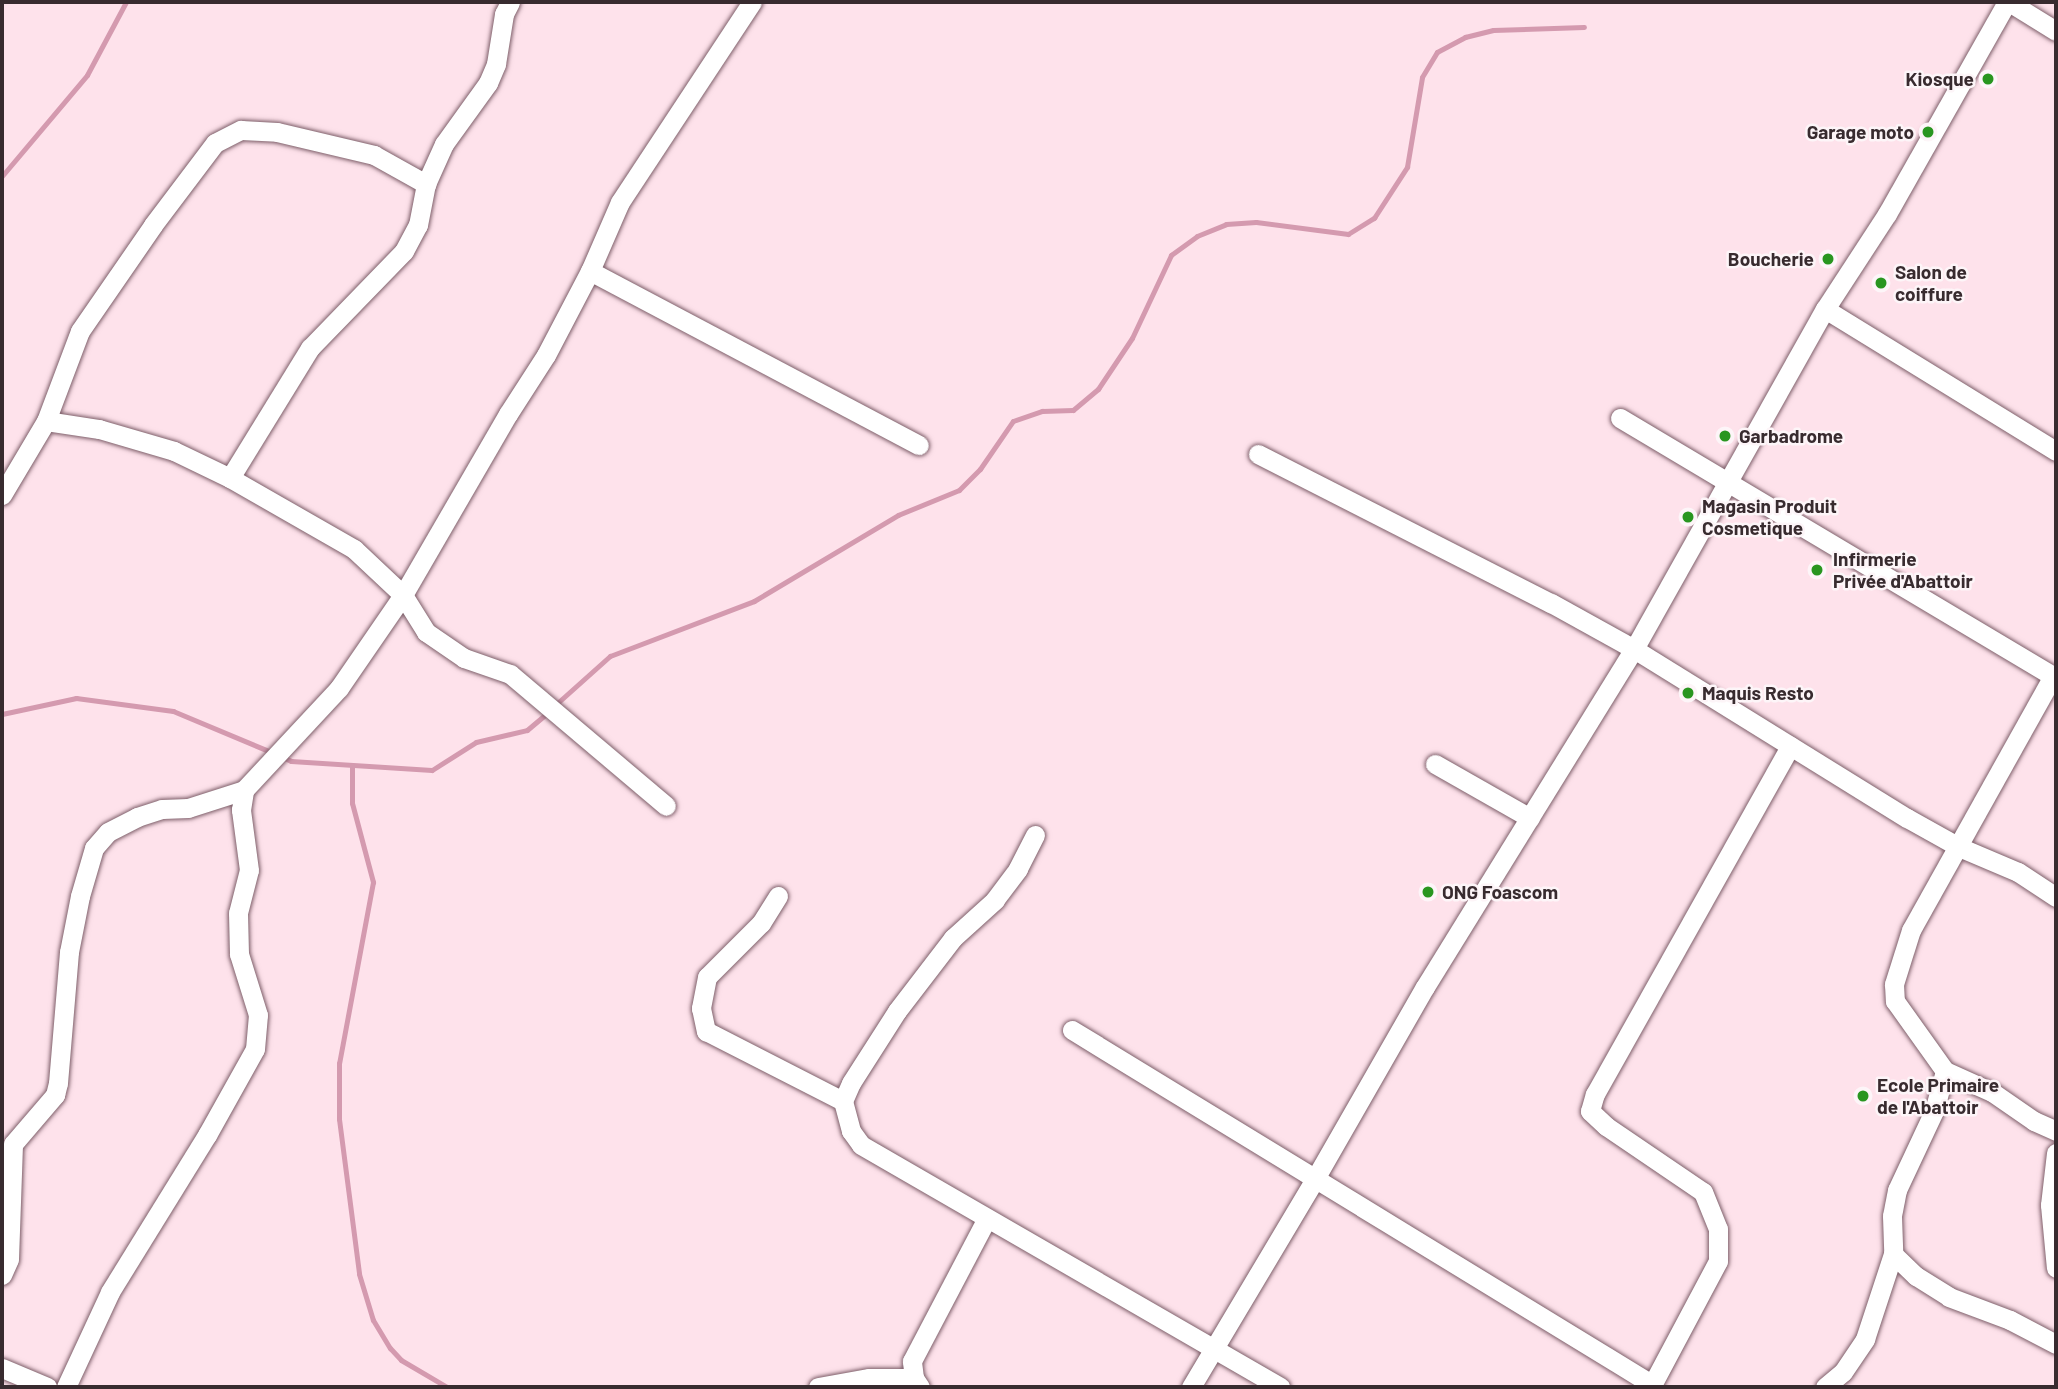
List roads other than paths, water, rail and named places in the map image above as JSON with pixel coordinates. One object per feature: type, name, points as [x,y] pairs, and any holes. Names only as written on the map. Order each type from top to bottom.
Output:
[{"type":"street","points":[[230,478],[310,348],[404,251],[418,225],[426,184],[444,145],[488,83],[496,64],[504,14],[510,2]]},
{"type":"street","points":[[2,1275],[9,1259],[13,1144],[55,1095],[69,952],[80,896],[94,848],[108,832],[137,817],[162,809],[188,808],[244,790],[339,688],[404,595],[508,414],[546,355],[590,271],[621,202],[752,2]]},
{"type":"street","points":[[1191,1387],[1317,1178],[1425,987],[1634,649],[1825,309],[1887,214],[2008,2],[2056,31]]},
{"type":"street","points":[[2,495],[47,421],[80,331],[153,225],[215,143],[241,130],[277,132],[374,155],[426,184]]},
{"type":"street","points":[[590,271],[919,445]]},
{"type":"street","points":[[1825,309],[2056,452]]},
{"type":"street","points":[[1620,418],[2053,677],[1997,771],[1959,846],[1911,930],[1894,984],[1895,1001],[1945,1071],[1992,1091],[2034,1121],[2056,1131]]},
{"type":"street","points":[[47,421],[89,426],[174,451],[230,478],[354,549],[404,595],[426,632],[464,658],[510,674],[666,806]]},
{"type":"street","points":[[1258,454],[1550,603],[1634,649],[1959,846],[2018,872],[2056,897]]},
{"type":"street","points":[[1072,1030],[1652,1386],[1718,1261],[1718,1229],[1703,1192],[1606,1126],[1590,1111],[1595,1094],[1790,746]]},
{"type":"street","points":[[1434,764],[1530,818]]},
{"type":"street","points":[[66,1387],[110,1292],[142,1236],[207,1135],[255,1049],[258,1015],[239,954],[238,913],[249,870],[241,810],[244,790]]},
{"type":"street","points":[[1035,835],[1018,869],[995,900],[953,938],[897,1011],[851,1083],[844,1101],[851,1131],[861,1145],[1280,1387]]},
{"type":"street","points":[[778,897],[761,923],[707,977],[701,1008],[706,1031],[844,1101]]},
{"type":"street","points":[[1825,1387],[1843,1372],[1865,1339],[1893,1254],[1892,1216],[1897,1190],[1934,1111],[1945,1071]]},
{"type":"street","points":[[2056,1153],[2050,1205],[2056,1268]]},
{"type":"street","points":[[817,1387],[917,1383],[912,1361],[987,1218]]},
{"type":"street","points":[[1893,1254],[1916,1276],[1949,1297],[2010,1320],[2056,1344]]},
{"type":"street","points":[[2,1368],[47,1387]]},
{"type":"waterway","points":[[2,176],[87,75],[126,2]]},
{"type":"waterway","points":[[554,706],[610,656],[754,601],[898,515],[959,490],[980,469],[1013,421],[1042,411],[1073,410],[1098,389],[1132,338],[1171,255],[1197,236],[1226,224],[1256,222],[1348,234],[1374,218],[1407,167],[1422,77],[1437,52],[1465,37],[1493,30],[1584,27]]},
{"type":"waterway","points":[[2,714],[76,698],[173,711],[271,752]]},
{"type":"waterway","points":[[280,756],[291,761],[432,770],[476,742],[527,730],[547,713]]},
{"type":"waterway","points":[[352,765],[352,803],[373,882],[339,1063],[339,1119],[359,1274],[373,1320],[390,1348],[401,1360],[447,1387]]},
{"type":"place","name":"Kiosque","points":[[1988,79]]},
{"type":"place","name":"Garage moto","points":[[1928,132]]},
{"type":"place","name":"Boucherie","points":[[1828,259]]},
{"type":"place","name":"Salon de coiffure","points":[[1881,283]]},
{"type":"place","name":"Garbadrome","points":[[1725,436]]},
{"type":"place","name":"Magasin Produit Cosmetique","points":[[1688,517]]},
{"type":"place","name":"Infirmerie Privée d'Abattoir","points":[[1817,570]]},
{"type":"place","name":"Maquis Resto","points":[[1688,693]]},
{"type":"place","name":"ONG Foascom","points":[[1428,892]]},
{"type":"place","name":"Ecole Primaire de l'Abattoir","points":[[1863,1096]]}]
